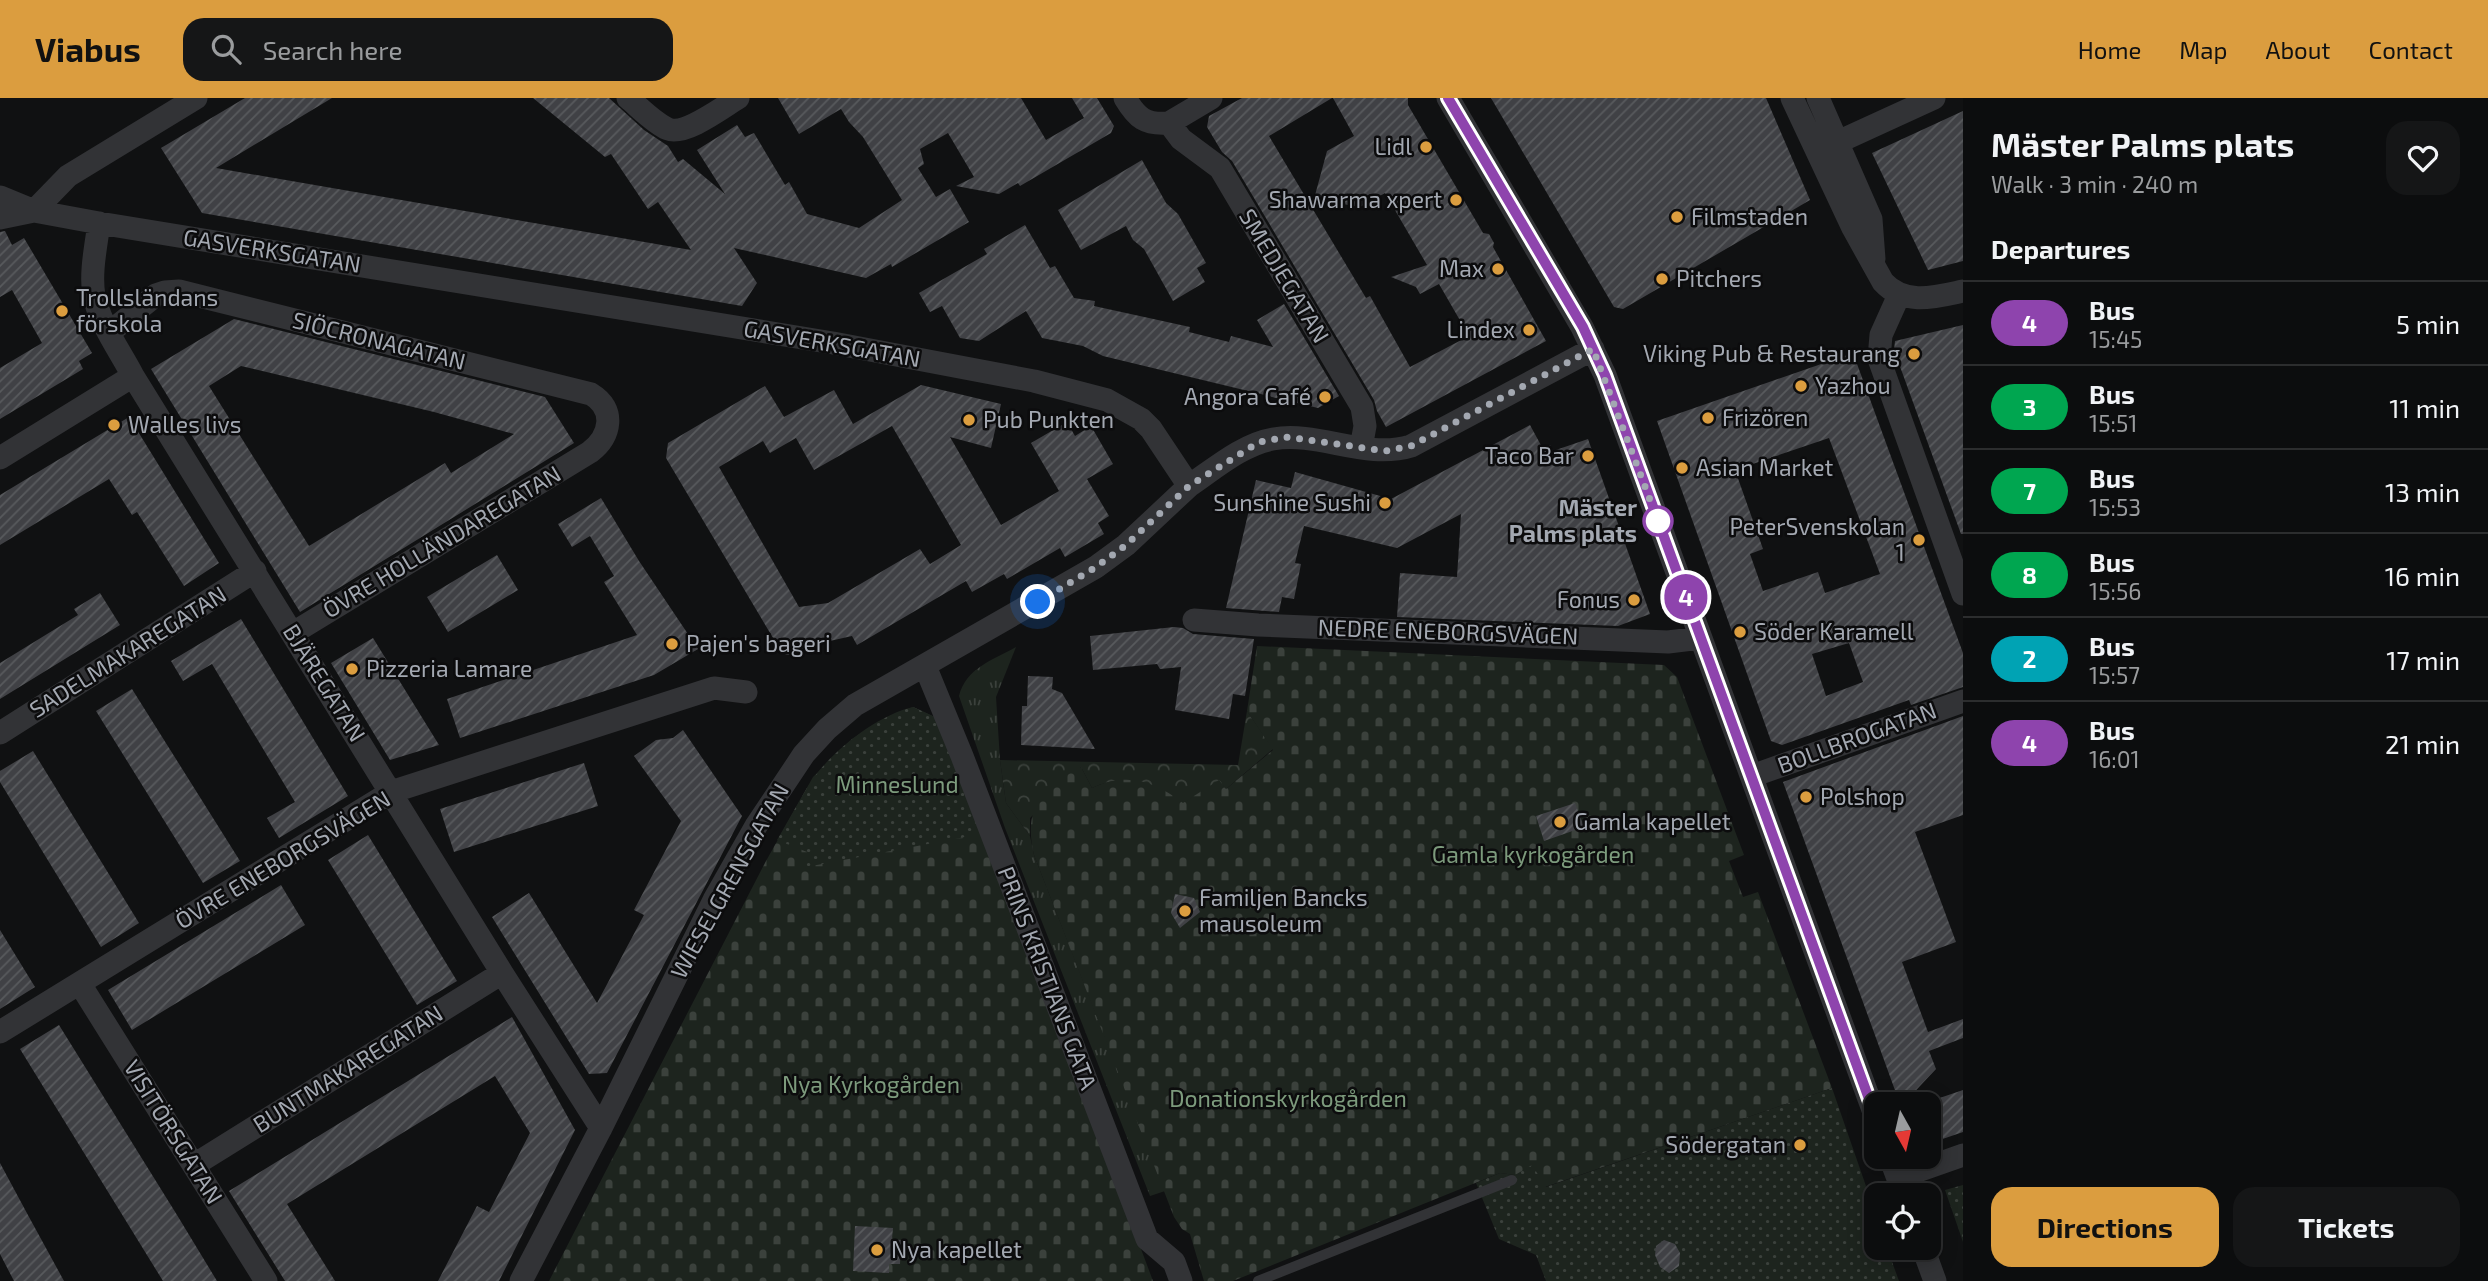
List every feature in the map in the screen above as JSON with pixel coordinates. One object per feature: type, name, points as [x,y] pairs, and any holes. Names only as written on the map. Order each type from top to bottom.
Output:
[{"type":"street","points":[[0,218],[34,211],[68,176],[197,98]]},
{"type":"street","points":[[628,98],[660,124],[673,130],[688,128],[738,98]]},
{"type":"street","points":[[1125,98],[1134,114],[1153,123],[1169,123],[1212,98]]},
{"type":"street","points":[[1448,98],[1593,349],[1867,1092]]},
{"type":"street","points":[[1793,98],[1853,228],[1883,282],[1899,295],[1924,298],[1963,291]]},
{"type":"street","points":[[1818,98],[1871,219],[1875,266]]},
{"type":"street","points":[[1838,142],[1934,98]]},
{"type":"street","name":"SMEDJEGATAN","points":[[1169,123],[1181,139],[1220,168],[1362,407],[1365,426],[1361,448]]},
{"type":"street","name":"GASVERKSGATAN","points":[[0,197],[34,211],[99,223],[833,343],[1047,384],[1107,400],[1141,419],[1189,486]]},
{"type":"street","name":"BJÄREGATAN","points":[[99,223],[93,288],[97,305],[133,376],[502,973],[601,1128]]},
{"type":"street","name":"SIÖCRONAGATAN","points":[[110,332],[152,297],[165,292],[179,291],[242,306],[591,394],[602,404],[608,422],[605,438],[590,453]]},
{"type":"street","points":[[1899,295],[1881,335],[1880,359],[1963,594]]},
{"type":"street","points":[[1189,486],[1237,454],[1271,439],[1288,437],[1385,451],[1411,446],[1593,349]]},
{"type":"street","points":[[0,458],[133,376]]},
{"type":"street","name":"ÖVRE HOLLÄNDAREGATAN","points":[[293,632],[590,453]]},
{"type":"street","name":"WIESELGRENSGATAN","points":[[521,1281],[601,1128],[714,900],[780,787],[804,754],[855,705],[1096,567],[1126,545],[1189,486]]},
{"type":"street","name":"SADELMAKAREGATAN","points":[[0,733],[255,571]]},
{"type":"street","name":"NEDRE ENEBORGSVÄGEN","points":[[1194,620],[1668,642],[1701,638]]},
{"type":"street","name":"PRINS KRISTIANS GATA","points":[[925,666],[1147,1239],[1174,1262],[1181,1281]]},
{"type":"street","name":"ÖVRE ENEBORGSVÄGEN","points":[[0,1032],[391,792],[714,688],[746,692]]},
{"type":"street","name":"BOLLBROGATAN","points":[[1752,776],[1963,701]]},
{"type":"street","name":"BUNTMAKAREGATAN","points":[[194,1165],[502,973]]},
{"type":"street","name":"VISITÖRSGATAN","points":[[80,984],[194,1165],[261,1280]]},
{"type":"street","points":[[1897,1177],[1963,1154]]},
{"type":"street","points":[[1927,1260],[1934,1281]]},
{"type":"lane","points":[[1258,1281],[1512,1180]]},
{"type":"green space","name":"Gamla kyrkogården","points":[[1257,646],[1664,665],[1677,677],[1744,855],[1729,861],[1743,897],[1758,892],[1832,1088],[1545,1187],[1515,1175],[1500,1173],[1233,1281],[1204,1281],[1190,1234],[1182,1229],[1174,1217],[1034,855],[1031,825],[1038,801],[1055,783],[1081,767],[1092,788],[1117,780],[1140,781],[1161,789],[1183,803],[1219,780],[1226,789],[1273,750],[1247,711]]},
{"type":"green space","points":[[1016,647],[996,697],[1006,803],[1030,836],[1034,855],[1165,1191],[1150,1196],[1005,828],[959,696],[974,672]]},
{"type":"green space","name":"Nya Kyrkogården","points":[[913,707],[935,717],[1072,1065],[1153,1281],[549,1281],[766,861],[813,777],[852,739],[887,717]]},
{"type":"green space","name":"Minneslund","points":[[913,707],[935,717],[986,833],[801,868],[807,852],[777,840],[813,779],[832,757],[857,735],[899,711]]},
{"type":"green space","points":[[1247,711],[1273,749],[1226,789],[1219,781],[1182,804],[1162,790],[1140,782],[1116,781],[1092,788],[1081,767],[1030,818],[1030,836],[1006,803],[1000,760],[1238,765]]},
{"type":"green space","points":[[1832,1088],[1865,1183],[1864,1260],[1891,1260],[1899,1281],[1546,1281],[1536,1255],[1499,1239],[1476,1183],[1500,1173],[1515,1175],[1532,1165],[1546,1187]]},
{"type":"green space","points":[[1963,1185],[1963,1242],[1945,1190]]},
{"type":"building","points":[[245,98],[332,98],[216,168],[691,250],[658,202],[648,209],[611,154],[605,157],[533,98],[609,98],[644,130],[668,146],[678,162],[683,159],[725,194],[697,150],[737,125],[745,137],[754,133],[785,185],[789,182],[807,214],[859,228],[902,200],[863,137],[841,109],[799,134],[778,98],[1021,98],[1046,140],[1084,118],[1072,98],[1097,98],[1114,126],[1111,133],[1020,186],[1018,183],[999,194],[956,186],[974,177],[948,133],[920,149],[924,164],[918,168],[936,197],[950,189],[969,222],[892,267],[891,264],[866,278],[734,248],[757,283],[742,306],[202,213],[161,148]]},
{"type":"building","points":[[1242,98],[1332,98],[1269,136],[1366,298],[1370,296],[1410,367],[1469,336],[1439,284],[1420,294],[1416,287],[1391,277],[1427,265],[1385,193],[1360,207],[1314,199],[1327,151],[1354,136],[1333,98],[1408,98],[1408,105],[1483,233],[1489,234],[1494,243],[1493,247],[1546,341],[1386,427],[1374,400],[1232,161],[1222,152],[1207,127],[1209,116]]},
{"type":"building","points":[[1491,98],[1766,98],[1810,200],[1623,309],[1614,307]]},
{"type":"building","points":[[1963,111],[1963,261],[1928,270],[1872,153]]},
{"type":"building","points":[[1142,160],[1166,203],[1178,214],[1206,263],[1197,268],[1205,282],[1173,301],[1144,249],[1133,240],[1126,226],[1081,250],[1058,210]]},
{"type":"building","points":[[1025,225],[1050,268],[1055,266],[1074,298],[1095,301],[1094,306],[1190,327],[1189,332],[1229,342],[1231,336],[1273,347],[1257,320],[1284,304],[1339,396],[1318,408],[1103,356],[1083,346],[1042,338],[1026,311],[979,341],[960,338],[942,306],[930,312],[919,293],[987,254],[984,249]]},
{"type":"building","points":[[5,231],[12,245],[24,238],[92,353],[79,361],[83,369],[0,419],[0,368],[42,343],[12,290],[0,297],[0,232]]},
{"type":"building","points":[[234,319],[545,397],[574,443],[300,612],[151,369]],"holes":[[[241,366],[514,434],[451,473],[445,463],[309,546],[209,386]]]},
{"type":"building","points":[[1963,325],[1961,534],[1894,350],[1895,341]]},
{"type":"building","points":[[1853,353],[1963,653],[1963,687],[1911,705],[1909,700],[1782,745],[1771,741],[1657,421]],"holes":[[[1829,438],[1880,574],[1825,593],[1818,572],[1763,591],[1750,554],[1763,549],[1735,470]],[[1849,643],[1863,682],[1826,696],[1812,654]]]},
{"type":"building","points":[[921,385],[1001,404],[991,448],[950,437],[1001,525],[1059,491],[1031,443],[1067,422],[1075,436],[1091,426],[1113,464],[1087,479],[1109,516],[1098,523],[1104,534],[1065,557],[1060,548],[1007,579],[1004,574],[972,592],[966,581],[857,645],[852,636],[812,645],[813,650],[788,655],[782,653],[666,458],[668,443],[765,386],[784,417],[834,390],[853,424]],"holes":[[[892,426],[961,545],[930,564],[920,549],[828,603],[799,607],[719,467],[763,441],[770,453],[796,438],[814,470]]]},
{"type":"building","points":[[129,417],[219,563],[184,586],[137,512],[132,515],[109,479],[0,545],[0,495]]},
{"type":"building","points":[[1530,425],[1543,449],[1550,445],[1553,451],[1588,439],[1650,614],[1618,626],[1397,617],[1400,573],[1457,577],[1461,514],[1397,548],[1304,526],[1295,563],[1301,564],[1294,599],[1282,597],[1279,612],[1226,608],[1256,480],[1291,488],[1295,472],[1391,499]]},
{"type":"building","points":[[601,498],[698,649],[654,675],[460,738],[447,699],[637,635],[604,582],[614,576],[590,536],[572,547],[558,524]]},
{"type":"building","points":[[497,555],[518,590],[448,632],[427,597]]},
{"type":"building","points":[[100,593],[120,625],[0,699],[0,663],[78,615],[74,609]]},
{"type":"building","points":[[241,619],[348,796],[279,838],[267,818],[295,802],[212,664],[183,681],[171,661]]},
{"type":"building","points":[[1183,628],[1193,634],[1254,639],[1245,696],[1233,694],[1229,719],[1175,710],[1181,667],[1160,669],[1157,664],[1093,670],[1090,636]]},
{"type":"building","points":[[373,638],[439,745],[390,760],[331,663]]},
{"type":"building","points":[[1028,676],[1053,677],[1052,689],[1062,693],[1095,749],[1021,745],[1022,706],[1027,706]]},
{"type":"building","points":[[132,689],[240,861],[203,883],[96,711]]},
{"type":"building","points":[[1963,716],[1963,815],[1915,832],[1956,942],[1902,962],[1928,1032],[1963,1019],[1963,1038],[1929,1051],[1936,1069],[1914,1092],[1896,1092],[1783,782]]},
{"type":"building","points":[[683,730],[742,816],[607,1073],[589,1074],[492,917],[529,893],[597,1003],[644,915],[634,910],[681,821],[634,756],[656,740],[673,738]]},
{"type":"building","points":[[33,751],[139,923],[101,947],[0,782],[0,771]]},
{"type":"building","points":[[584,763],[598,806],[454,852],[440,809]]},
{"type":"building","name":"Gamla kapellet","points":[[1575,803],[1584,827],[1544,841],[1536,816]]},
{"type":"building","points":[[368,835],[457,981],[417,1005],[328,860]]},
{"type":"building","points":[[281,885],[305,925],[132,1030],[108,990]]},
{"type":"building","name":"Familjen Bancks mausoleum","points":[[1175,894],[1194,898],[1200,912],[1180,928],[1171,913]]},
{"type":"building","points":[[0,930],[35,987],[0,1009]]},
{"type":"building","points":[[512,1017],[575,1130],[499,1281],[438,1281],[477,1206],[489,1212],[530,1133],[495,1076],[287,1204],[335,1281],[285,1281],[229,1191]]},
{"type":"building","points":[[59,1025],[217,1281],[163,1281],[20,1049]]},
{"type":"building","points":[[1963,1090],[1963,1132],[1941,1140],[1941,1098]]},
{"type":"building","points":[[0,1163],[64,1281],[14,1281],[0,1254]]},
{"type":"building","name":"Nya kapellet","points":[[855,1226],[893,1228],[892,1239],[901,1240],[900,1264],[889,1264],[889,1273],[853,1271]]},
{"type":"building","points":[[1664,1240],[1675,1244],[1680,1253],[1679,1266],[1669,1273],[1660,1267],[1655,1255],[1656,1246]]},
{"type":"bus line","name":"4","points":[[1448,98],[1583,327],[1605,375],[1867,1092]]},
{"type":"place","name":"Lidl","points":[[1426,147]]},
{"type":"place","name":"Shawarma xpert","points":[[1456,200]]},
{"type":"place","name":"Filmstaden","points":[[1677,217]]},
{"type":"place","name":"Max","points":[[1498,269]]},
{"type":"place","name":"Pitchers","points":[[1662,279]]},
{"type":"place","name":"Trollsländans förskola","points":[[62,311]]},
{"type":"place","name":"Lindex","points":[[1529,330]]},
{"type":"place","name":"Viking Pub & Restaurang","points":[[1914,354]]},
{"type":"place","name":"Yazhou","points":[[1801,386]]},
{"type":"place","name":"Angora Café","points":[[1325,397]]},
{"type":"place","name":"Frizören","points":[[1708,418]]},
{"type":"place","name":"Pub Punkten","points":[[969,420]]},
{"type":"place","name":"Walles livs","points":[[114,425]]},
{"type":"place","name":"Taco Bar","points":[[1588,456]]},
{"type":"place","name":"Asian Market","points":[[1682,468]]},
{"type":"place","name":"Sunshine Sushi","points":[[1385,503]]},
{"type":"place","name":"Mäster Palms plats","points":[[1658,521]]},
{"type":"place","name":"PeterSvenskolan 1","points":[[1919,540]]},
{"type":"place","name":"Fonus","points":[[1634,600]]},
{"type":"place","name":"Söder Karamell","points":[[1740,632]]},
{"type":"place","name":"Pajen's bageri","points":[[672,644]]},
{"type":"place","name":"Pizzeria Lamare","points":[[352,669]]},
{"type":"place","name":"Polshop","points":[[1806,797]]},
{"type":"place","name":"Gamla kapellet","points":[[1560,822]]},
{"type":"place","name":"Familjen Bancks mausoleum","points":[[1185,911]]},
{"type":"place","name":"Södergatan","points":[[1800,1145]]},
{"type":"place","name":"Nya kapellet","points":[[877,1250]]},
{"type":"route","points":[[1038,602],[1096,567],[1126,545],[1189,486],[1259,442],[1288,437],[1385,451],[1398,450],[1411,446],[1496,402],[1593,349],[1658,521]]},
{"type":"park label","name":"Donationskyrkogården","points":[[1288,1099]]}]
